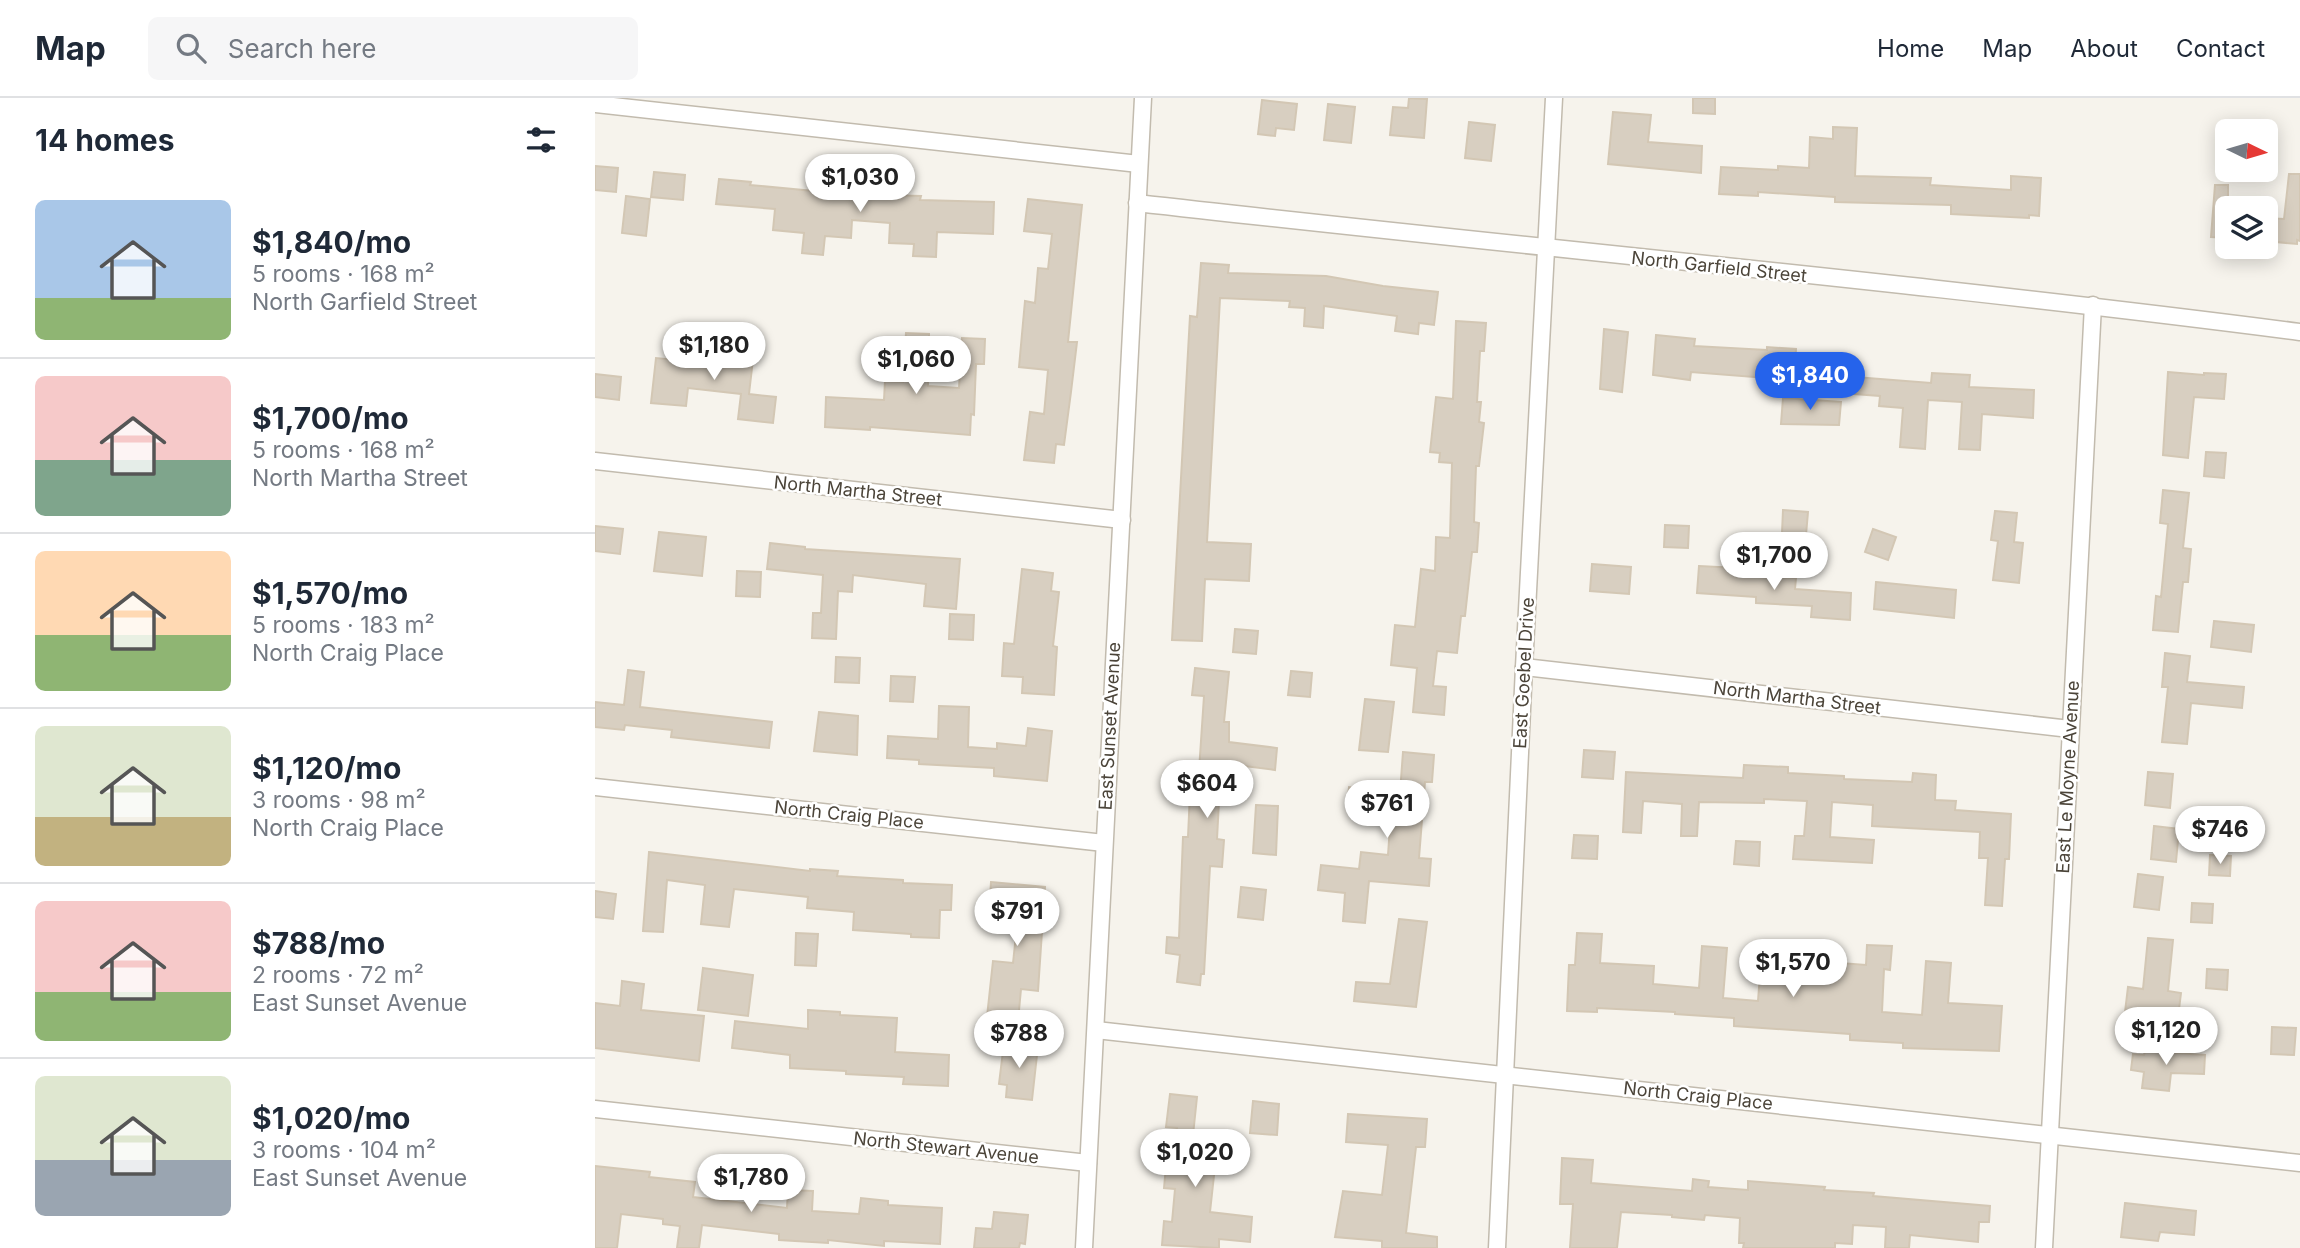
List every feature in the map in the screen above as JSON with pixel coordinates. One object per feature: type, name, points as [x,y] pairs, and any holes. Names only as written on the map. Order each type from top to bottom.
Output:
[{"type":"street","points":[[595,104],[1139,164],[1143,98]]},
{"type":"street","name":"East Goebel Drive","points":[[1497,1248],[1524,667],[1555,98]]},
{"type":"street","name":"East Sunset Avenue","points":[[1084,1248],[1139,164]]},
{"type":"street","name":"North Garfield Street","points":[[1137,203],[1546,249],[2093,305],[2300,332]]},
{"type":"street","name":"East Le Moyne Avenue","points":[[2044,1248],[2093,305]]},
{"type":"street","name":"North Martha Street","points":[[595,461],[1122,520]]},
{"type":"street","name":"North Martha Street","points":[[1524,667],[2070,729]]},
{"type":"street","name":"North Craig Place","points":[[595,787],[1104,843]]},
{"type":"street","name":"North Craig Place","points":[[1095,1030],[2300,1163]]},
{"type":"street","name":"North Stewart Avenue","points":[[595,1109],[1088,1163]]},
{"type":"building","points":[[1409,98],[1427,99],[1424,138],[1390,135],[1393,107],[1408,108]]},
{"type":"building","points":[[1693,98],[1715,98],[1715,114],[1693,113]]},
{"type":"building","points":[[1262,100],[1297,104],[1294,130],[1276,128],[1275,136],[1258,134]]},
{"type":"building","points":[[1328,104],[1355,107],[1351,143],[1324,140]]},
{"type":"building","points":[[1613,112],[1651,115],[1648,142],[1702,146],[1701,173],[1608,164]]},
{"type":"building","points":[[1469,122],[1495,125],[1491,161],[1465,158]]},
{"type":"building","points":[[1833,127],[1857,128],[1855,176],[1931,178],[1930,185],[2011,190],[2011,176],[2041,178],[2039,216],[2029,215],[2029,218],[1951,214],[1951,205],[1835,202],[1835,197],[1758,192],[1758,196],[1719,194],[1721,167],[1778,170],[1778,166],[1809,168],[1810,137],[1833,139]]},
{"type":"building","points":[[595,166],[618,168],[616,192],[595,190]]},
{"type":"building","points":[[654,172],[685,175],[683,200],[651,197]]},
{"type":"building","points":[[2289,174],[2300,174],[2300,241],[2297,240],[2297,244],[2278,242],[2278,219],[2284,219]]},
{"type":"building","points":[[719,179],[751,182],[750,185],[835,193],[835,189],[880,192],[880,195],[921,196],[920,200],[994,202],[993,234],[937,232],[936,257],[913,256],[914,244],[889,243],[890,223],[852,220],[851,238],[825,236],[823,255],[802,253],[804,233],[773,230],[775,209],[716,204]]},
{"type":"building","points":[[2215,185],[2228,185],[2228,196],[2215,196],[2215,237],[2211,237]]},
{"type":"building","points":[[626,196],[650,199],[646,236],[622,233]]},
{"type":"building","points":[[1028,199],[1082,205],[1068,342],[1077,342],[1064,445],[1056,444],[1054,463],[1024,460],[1030,412],[1044,414],[1048,370],[1019,367],[1025,301],[1035,303],[1038,268],[1048,269],[1052,234],[1024,231]]},
{"type":"building","points":[[1201,263],[1229,265],[1228,273],[1326,276],[1438,292],[1434,325],[1419,323],[1418,334],[1395,331],[1397,316],[1324,306],[1323,328],[1304,326],[1305,308],[1289,307],[1290,301],[1220,298],[1207,542],[1251,544],[1249,581],[1205,579],[1202,641],[1172,640],[1190,316],[1197,317]]},
{"type":"building","points":[[1456,321],[1486,323],[1484,351],[1480,351],[1477,402],[1481,402],[1479,422],[1484,423],[1479,466],[1476,466],[1474,522],[1479,523],[1477,552],[1472,552],[1465,616],[1461,616],[1457,653],[1437,651],[1433,686],[1446,687],[1444,715],[1413,712],[1417,668],[1391,665],[1395,625],[1415,627],[1421,569],[1435,571],[1436,537],[1450,538],[1452,463],[1439,462],[1440,453],[1430,452],[1436,397],[1453,399]]},
{"type":"building","points":[[1604,329],[1628,332],[1622,392],[1600,389]]},
{"type":"building","points":[[906,333],[929,334],[928,386],[959,388],[962,338],[985,339],[984,364],[976,364],[974,415],[971,414],[970,435],[870,427],[870,430],[825,427],[826,397],[884,400],[885,381],[903,382]]},
{"type":"building","points":[[1656,335],[1695,339],[1694,346],[1796,349],[1794,380],[1691,372],[1690,380],[1653,375]]},
{"type":"building","points":[[732,340],[755,342],[749,394],[776,397],[773,423],[738,419],[741,394],[688,388],[686,406],[651,403],[656,358],[729,365]]},
{"type":"building","points":[[1831,358],[1856,361],[1855,377],[1931,383],[1932,373],[1970,375],[1969,387],[2034,390],[2033,418],[1982,414],[1980,450],[1959,449],[1962,402],[1928,400],[1925,449],[1900,447],[1903,408],[1879,406],[1880,396],[1828,392]]},
{"type":"building","points":[[2168,372],[2226,374],[2224,399],[2194,397],[2188,458],[2163,455]]},
{"type":"building","points":[[595,374],[621,377],[619,400],[595,397]]},
{"type":"building","points":[[1783,398],[1841,402],[1839,425],[1781,424]]},
{"type":"building","points":[[2206,452],[2226,453],[2224,478],[2204,476]]},
{"type":"building","points":[[2163,490],[2189,493],[2183,548],[2191,549],[2188,582],[2183,582],[2178,632],[2153,630],[2156,596],[2161,597],[2168,524],[2160,523]]},
{"type":"building","points":[[1783,510],[1808,512],[1806,535],[1782,533]]},
{"type":"building","points":[[1995,511],[2017,513],[2014,542],[2023,543],[2019,583],[1993,580],[1998,541],[1991,540]]},
{"type":"building","points":[[1665,525],[1689,526],[1688,548],[1664,547]]},
{"type":"building","points":[[595,526],[623,529],[620,554],[595,551]]},
{"type":"building","points":[[1873,529],[1896,537],[1888,560],[1865,552]]},
{"type":"building","points":[[659,532],[706,537],[702,576],[654,571]]},
{"type":"building","points":[[770,543],[805,549],[960,559],[956,609],[924,606],[926,584],[853,575],[852,592],[838,591],[836,639],[812,638],[813,613],[821,613],[823,575],[767,569]]},
{"type":"building","points":[[1592,564],[1631,567],[1629,594],[1590,591]]},
{"type":"building","points":[[1699,566],[1737,568],[1737,575],[1796,578],[1795,589],[1851,593],[1850,620],[1811,617],[1812,606],[1756,603],[1756,597],[1697,593]]},
{"type":"building","points":[[1022,569],[1053,573],[1051,591],[1059,592],[1053,646],[1057,647],[1054,695],[1022,693],[1023,677],[1002,676],[1004,643],[1014,644]]},
{"type":"building","points":[[737,571],[761,572],[760,597],[736,596]]},
{"type":"building","points":[[1876,582],[1956,590],[1954,618],[1874,609]]},
{"type":"building","points":[[950,614],[974,615],[973,640],[949,639]]},
{"type":"building","points":[[2214,621],[2254,625],[2251,652],[2211,647]]},
{"type":"building","points":[[1235,629],[1258,631],[1256,654],[1233,652]]},
{"type":"building","points":[[2165,653],[2190,656],[2187,682],[2244,687],[2242,708],[2191,703],[2187,744],[2162,742],[2168,687],[2162,687]]},
{"type":"building","points":[[836,657],[860,658],[859,683],[835,682]]},
{"type":"building","points":[[1195,668],[1229,672],[1224,722],[1229,722],[1229,742],[1277,748],[1275,770],[1221,763],[1217,839],[1224,840],[1222,867],[1210,866],[1204,974],[1201,974],[1200,985],[1177,982],[1180,955],[1166,953],[1167,937],[1179,938],[1183,837],[1188,837],[1191,770],[1199,771],[1204,696],[1192,695]]},
{"type":"building","points":[[628,670],[644,672],[640,707],[772,722],[769,748],[671,737],[672,730],[625,725],[624,730],[595,727],[595,702],[624,705]]},
{"type":"building","points":[[1291,671],[1312,673],[1310,697],[1288,695]]},
{"type":"building","points":[[891,676],[915,677],[913,702],[890,701]]},
{"type":"building","points":[[1365,699],[1394,702],[1388,752],[1359,750]]},
{"type":"building","points":[[939,706],[969,707],[968,747],[997,749],[997,743],[1026,746],[1028,728],[1052,731],[1047,781],[994,776],[994,768],[919,764],[919,760],[887,758],[888,736],[938,739]]},
{"type":"building","points":[[819,712],[858,716],[857,755],[814,751]]},
{"type":"building","points":[[1584,750],[1615,752],[1613,779],[1582,777]]},
{"type":"building","points":[[1403,752],[1434,755],[1432,782],[1425,782],[1419,858],[1431,859],[1429,886],[1369,881],[1365,923],[1343,921],[1345,893],[1318,890],[1321,865],[1359,869],[1361,852],[1388,855],[1391,812],[1347,807],[1349,787],[1400,793]]},
{"type":"building","points":[[1744,765],[1788,767],[1788,773],[1844,776],[1844,779],[1912,782],[1913,773],[1936,775],[1935,800],[1956,801],[1955,810],[2011,814],[2009,859],[2005,859],[2002,906],[1985,905],[1988,858],[1979,858],[1980,832],[1872,826],[1873,805],[1832,802],[1830,837],[1874,840],[1872,863],[1793,859],[1795,836],[1804,836],[1807,801],[1764,799],[1764,803],[1699,802],[1697,836],[1681,836],[1682,804],[1643,801],[1641,833],[1623,832],[1626,772],[1743,778]]},
{"type":"building","points":[[2148,772],[2173,774],[2170,808],[2145,805]]},
{"type":"building","points":[[1256,805],[1278,806],[1276,855],[1253,853]]},
{"type":"building","points":[[2154,826],[2179,829],[2176,862],[2151,859]]},
{"type":"building","points":[[1574,835],[1598,836],[1597,859],[1572,858]]},
{"type":"building","points":[[1736,841],[1760,842],[1759,866],[1734,864]]},
{"type":"building","points":[[649,852],[810,871],[838,871],[837,876],[952,885],[951,910],[940,910],[939,938],[911,937],[911,934],[853,930],[854,912],[807,908],[808,897],[734,889],[729,927],[701,924],[705,885],[667,880],[663,932],[643,931]]},
{"type":"building","points":[[2210,855],[2231,856],[2230,876],[2209,875]]},
{"type":"building","points":[[2138,874],[2163,877],[2159,910],[2134,907]]},
{"type":"building","points":[[991,882],[1045,887],[1038,991],[1021,989],[1018,1021],[987,1017],[993,961],[1013,963],[1018,916],[989,913]]},
{"type":"building","points":[[1241,887],[1266,890],[1263,920],[1238,917]]},
{"type":"building","points":[[595,891],[616,894],[613,919],[595,917]]},
{"type":"building","points":[[2192,903],[2213,904],[2212,923],[2191,922]]},
{"type":"building","points":[[1399,919],[1427,922],[1416,1007],[1354,1001],[1356,982],[1390,984]]},
{"type":"building","points":[[796,933],[818,934],[816,966],[795,965]]},
{"type":"building","points":[[1577,933],[1602,934],[1600,963],[1654,966],[1653,984],[1699,988],[1702,946],[1727,948],[1723,998],[1758,1001],[1761,961],[1866,965],[1867,945],[1892,946],[1890,970],[1884,969],[1882,1012],[1922,1015],[1926,961],[1951,963],[1948,1003],[2002,1006],[1999,1051],[1903,1048],[1903,1043],[1850,1040],[1850,1034],[1734,1026],[1734,1018],[1675,1012],[1597,1008],[1597,1012],[1567,1011],[1569,965],[1575,965]]},
{"type":"building","points":[[2148,938],[2173,940],[2168,991],[2181,993],[2178,1017],[2125,1012],[2128,987],[2143,989]]},
{"type":"building","points":[[703,968],[753,975],[748,1016],[698,1010]]},
{"type":"building","points":[[2207,969],[2228,970],[2227,990],[2206,988]]},
{"type":"building","points":[[622,981],[644,984],[641,1010],[704,1016],[699,1061],[595,1048],[595,1003],[620,1006]]},
{"type":"building","points":[[808,1010],[840,1012],[840,1015],[897,1018],[895,1052],[949,1055],[948,1086],[903,1084],[904,1077],[790,1068],[790,1055],[732,1048],[735,1021],[808,1029]]},
{"type":"building","points":[[2272,1027],[2296,1028],[2294,1055],[2271,1054]]},
{"type":"building","points":[[1004,1043],[1038,1046],[1032,1100],[1006,1097],[1007,1085],[999,1084]]},
{"type":"building","points":[[2145,1051],[2205,1055],[2204,1074],[2171,1073],[2169,1091],[2142,1088],[2144,1072],[2131,1070],[2133,1054],[2144,1055]]},
{"type":"building","points":[[1170,1094],[1197,1097],[1191,1154],[1216,1157],[1210,1212],[1252,1217],[1250,1242],[1219,1239],[1219,1248],[1162,1245],[1164,1221],[1172,1222],[1175,1189],[1164,1188],[1166,1166],[1174,1167],[1177,1128],[1166,1127]]},
{"type":"building","points":[[1253,1101],[1279,1104],[1277,1135],[1250,1133]]},
{"type":"building","points":[[1348,1114],[1427,1119],[1425,1147],[1416,1147],[1406,1233],[1437,1237],[1437,1248],[1382,1248],[1382,1241],[1335,1237],[1343,1191],[1382,1195],[1388,1145],[1346,1142]]},
{"type":"building","points":[[1562,1158],[1593,1160],[1591,1183],[1692,1191],[1693,1179],[1709,1181],[1708,1187],[1748,1190],[1748,1181],[1825,1187],[1824,1190],[1874,1193],[1873,1196],[1990,1206],[1989,1222],[1979,1222],[1978,1242],[1910,1235],[1909,1248],[1885,1248],[1886,1227],[1853,1225],[1852,1244],[1835,1243],[1835,1248],[1743,1248],[1744,1243],[1739,1243],[1740,1218],[1705,1215],[1704,1220],[1621,1212],[1617,1248],[1570,1248],[1573,1204],[1560,1204]]},
{"type":"building","points":[[595,1166],[650,1172],[649,1177],[695,1182],[693,1197],[787,1208],[788,1190],[813,1191],[812,1211],[859,1214],[861,1198],[888,1201],[888,1205],[942,1208],[940,1244],[884,1241],[884,1246],[828,1240],[828,1243],[779,1240],[779,1234],[702,1225],[699,1248],[677,1248],[680,1226],[663,1224],[663,1219],[621,1214],[617,1248],[595,1248]]},
{"type":"building","points":[[2125,1203],[2196,1211],[2194,1235],[2160,1232],[2158,1241],[2121,1237]]},
{"type":"building","points":[[994,1212],[1028,1215],[1025,1244],[1020,1243],[1019,1248],[974,1248],[976,1228],[992,1229]]}]
